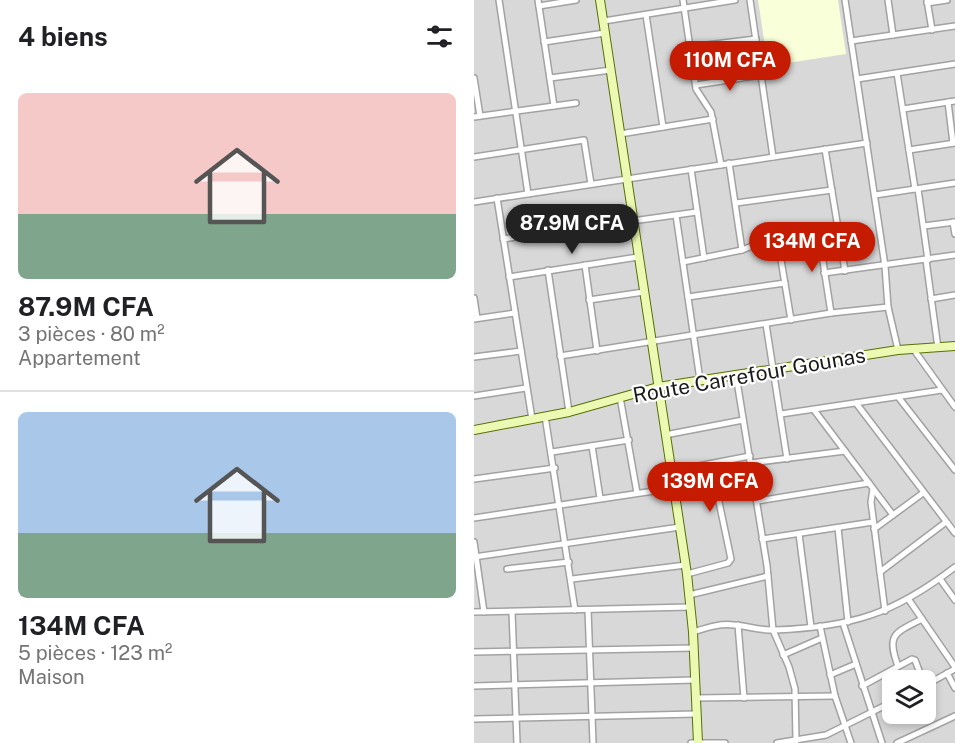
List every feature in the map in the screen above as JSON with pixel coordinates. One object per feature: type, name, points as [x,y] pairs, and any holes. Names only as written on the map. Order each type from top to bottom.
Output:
[{"type":"main road","points":[[600,0],[686,569],[693,632],[698,743]]},
{"type":"main road","name":"Route Carrefour Gounas","points":[[474,430],[568,412],[658,387],[898,350],[955,346]]},
{"type":"street","points":[[500,0],[528,194]]},
{"type":"street","points":[[554,106],[538,3],[576,0]]},
{"type":"street","points":[[683,0],[696,85],[713,119],[721,165]]},
{"type":"street","points":[[604,21],[707,2],[735,0]]},
{"type":"street","points":[[750,0],[773,157]]},
{"type":"street","points":[[845,0],[885,266],[888,307],[898,350]]},
{"type":"street","points":[[888,0],[893,35]]},
{"type":"street","points":[[932,30],[927,1],[947,0]]},
{"type":"street","points":[[646,15],[663,127]]},
{"type":"street","points":[[851,41],[955,26]]},
{"type":"street","points":[[544,42],[605,33]]},
{"type":"street","points":[[690,47],[756,39]]},
{"type":"street","points":[[857,79],[955,64]]},
{"type":"street","points":[[550,78],[611,70]]},
{"type":"street","points":[[897,73],[924,226],[938,348]]},
{"type":"street","points":[[696,85],[761,75]]},
{"type":"street","points":[[474,78],[477,117],[576,103]]},
{"type":"street","points":[[903,109],[955,101]]},
{"type":"street","points":[[909,150],[954,143],[948,102]]},
{"type":"street","points":[[620,134],[713,119]]},
{"type":"street","points":[[474,157],[584,140],[591,184]]},
{"type":"street","points":[[474,202],[867,143]]},
{"type":"street","points":[[825,149],[845,271]]},
{"type":"street","points":[[729,164],[742,250]]},
{"type":"street","points":[[691,169],[704,258]]},
{"type":"street","points":[[875,195],[955,183]]},
{"type":"street","points":[[736,203],[832,190]]},
{"type":"street","points":[[497,198],[532,419]]},
{"type":"street","points":[[503,239],[697,212]]},
{"type":"street","points":[[676,215],[700,380]]},
{"type":"street","points":[[924,226],[954,222],[955,234]]},
{"type":"street","points":[[683,262],[742,250],[777,236],[838,226]]},
{"type":"street","points":[[818,229],[831,313]]},
{"type":"street","points":[[777,236],[791,320]]},
{"type":"street","points":[[824,273],[955,255]]},
{"type":"street","points":[[509,277],[639,257]]},
{"type":"street","points":[[585,265],[597,351]]},
{"type":"street","points":[[548,270],[568,412]]},
{"type":"street","points":[[688,297],[785,282]]},
{"type":"street","points":[[589,300],[644,292]]},
{"type":"street","points":[[931,299],[955,295]]},
{"type":"street","points":[[474,298],[476,318],[515,313]]},
{"type":"street","points":[[560,356],[831,313],[888,307]]},
{"type":"street","points":[[766,324],[787,459]]},
{"type":"street","points":[[914,350],[955,407]]},
{"type":"street","points":[[474,357],[520,351]]},
{"type":"street","points":[[736,375],[768,576],[773,630],[793,678],[796,699],[796,741]]},
{"type":"street","points":[[474,396],[526,388]]},
{"type":"street","points":[[781,414],[942,390]]},
{"type":"street","points":[[620,397],[637,493]]},
{"type":"street","points":[[898,398],[955,470]]},
{"type":"street","points":[[856,404],[955,533]]},
{"type":"street","points":[[814,410],[893,515]]},
{"type":"street","points":[[545,416],[576,610]]},
{"type":"street","points":[[665,435],[743,420]]},
{"type":"street","points":[[552,452],[629,440]]},
{"type":"street","points":[[592,446],[600,498]]},
{"type":"street","points":[[751,463],[845,451]]},
{"type":"street","points":[[672,471],[750,456]]},
{"type":"street","points":[[572,579],[728,563],[731,559],[711,464]]},
{"type":"street","points":[[474,479],[555,468]]},
{"type":"street","points":[[757,501],[871,486]]},
{"type":"street","points":[[871,486],[873,526],[885,612]]},
{"type":"street","points":[[474,518],[674,489]]},
{"type":"street","points":[[762,539],[837,528],[873,526],[893,515],[923,493]]},
{"type":"street","points":[[880,572],[946,522]]},
{"type":"street","points":[[475,557],[566,541],[680,526]]},
{"type":"street","points":[[837,528],[846,623],[855,664],[870,714],[882,743]]},
{"type":"street","points":[[799,534],[811,627]]},
{"type":"street","points":[[474,542],[484,612]]},
{"type":"street","points":[[507,569],[569,562]]},
{"type":"street","points":[[693,632],[717,625],[738,625],[773,630],[846,623],[885,612],[909,600],[955,567]]},
{"type":"street","points":[[689,595],[768,576]]},
{"type":"street","points":[[940,579],[955,600]]},
{"type":"street","points":[[909,600],[955,668],[936,679]]},
{"type":"street","points":[[474,612],[690,607]]},
{"type":"street","points":[[588,610],[592,743]]},
{"type":"street","points":[[512,612],[517,743]]},
{"type":"street","points":[[898,666],[891,645],[892,638],[898,632],[922,619]]},
{"type":"street","points":[[738,625],[744,698]]},
{"type":"street","points":[[820,626],[835,696],[851,743]]},
{"type":"street","points":[[783,655],[822,638]]},
{"type":"street","points":[[474,652],[694,648]]},
{"type":"street","points":[[862,686],[914,659],[918,670]]},
{"type":"street","points":[[830,675],[855,664]]},
{"type":"street","points":[[947,673],[955,688]]},
{"type":"street","points":[[474,686],[695,680]]},
{"type":"street","points":[[696,698],[796,699],[835,696]]},
{"type":"street","points":[[777,743],[816,741],[882,707]]},
{"type":"street","points":[[474,719],[696,714]]},
{"type":"street","points":[[897,743],[955,716]]},
{"type":"street","points":[[913,736],[917,743]]},
{"type":"street","points":[[691,743],[725,743]]},
{"type":"shaded area","points":[[474,0],[955,0],[955,743],[474,743]]},
{"type":"shaded area","points":[[758,0],[838,0],[846,54],[768,66]]}]
